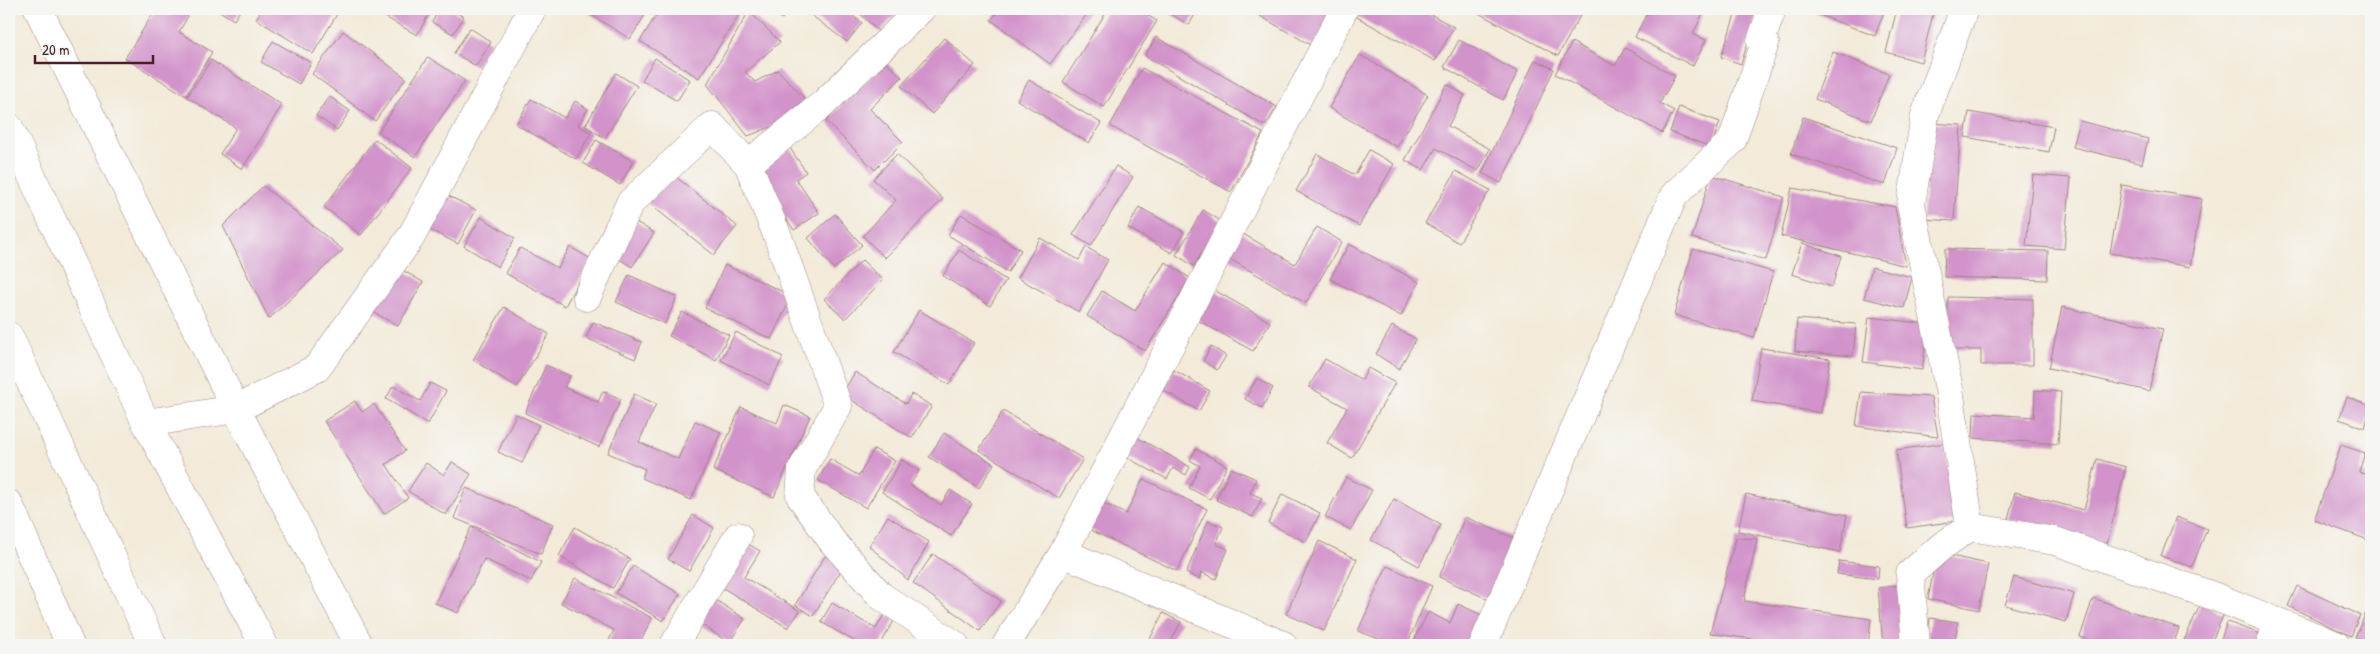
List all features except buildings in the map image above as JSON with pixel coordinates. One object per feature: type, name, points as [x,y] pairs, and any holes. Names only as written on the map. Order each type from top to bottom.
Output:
[{"type":"street","points":[[38,9],[236,409],[359,645]]},
{"type":"street","points":[[146,423],[236,409],[317,368],[411,237],[532,9]]},
{"type":"street","points":[[748,164],[823,104],[921,9]]},
{"type":"street","points":[[1006,645],[1063,553],[1344,9]]},
{"type":"street","points":[[1483,645],[1674,195],[1732,141],[1765,43],[1761,41],[1772,9]]},
{"type":"street","points":[[1964,9],[1925,115],[1911,204],[1949,389],[1970,527]]},
{"type":"street","points":[[587,297],[630,203],[712,126],[748,164],[778,238],[838,406],[802,469],[800,496],[832,541],[881,596],[955,645]]},
{"type":"street","points":[[9,127],[146,423],[264,645]]},
{"type":"street","points":[[9,336],[153,645]]},
{"type":"street","points":[[9,504],[70,645]]},
{"type":"street","points":[[1916,645],[1910,574],[1942,546],[1970,527],[2055,542],[2213,596],[2274,634],[2336,645]]},
{"type":"street","points":[[674,645],[738,536]]},
{"type":"street","points":[[1063,553],[1283,645]]}]
